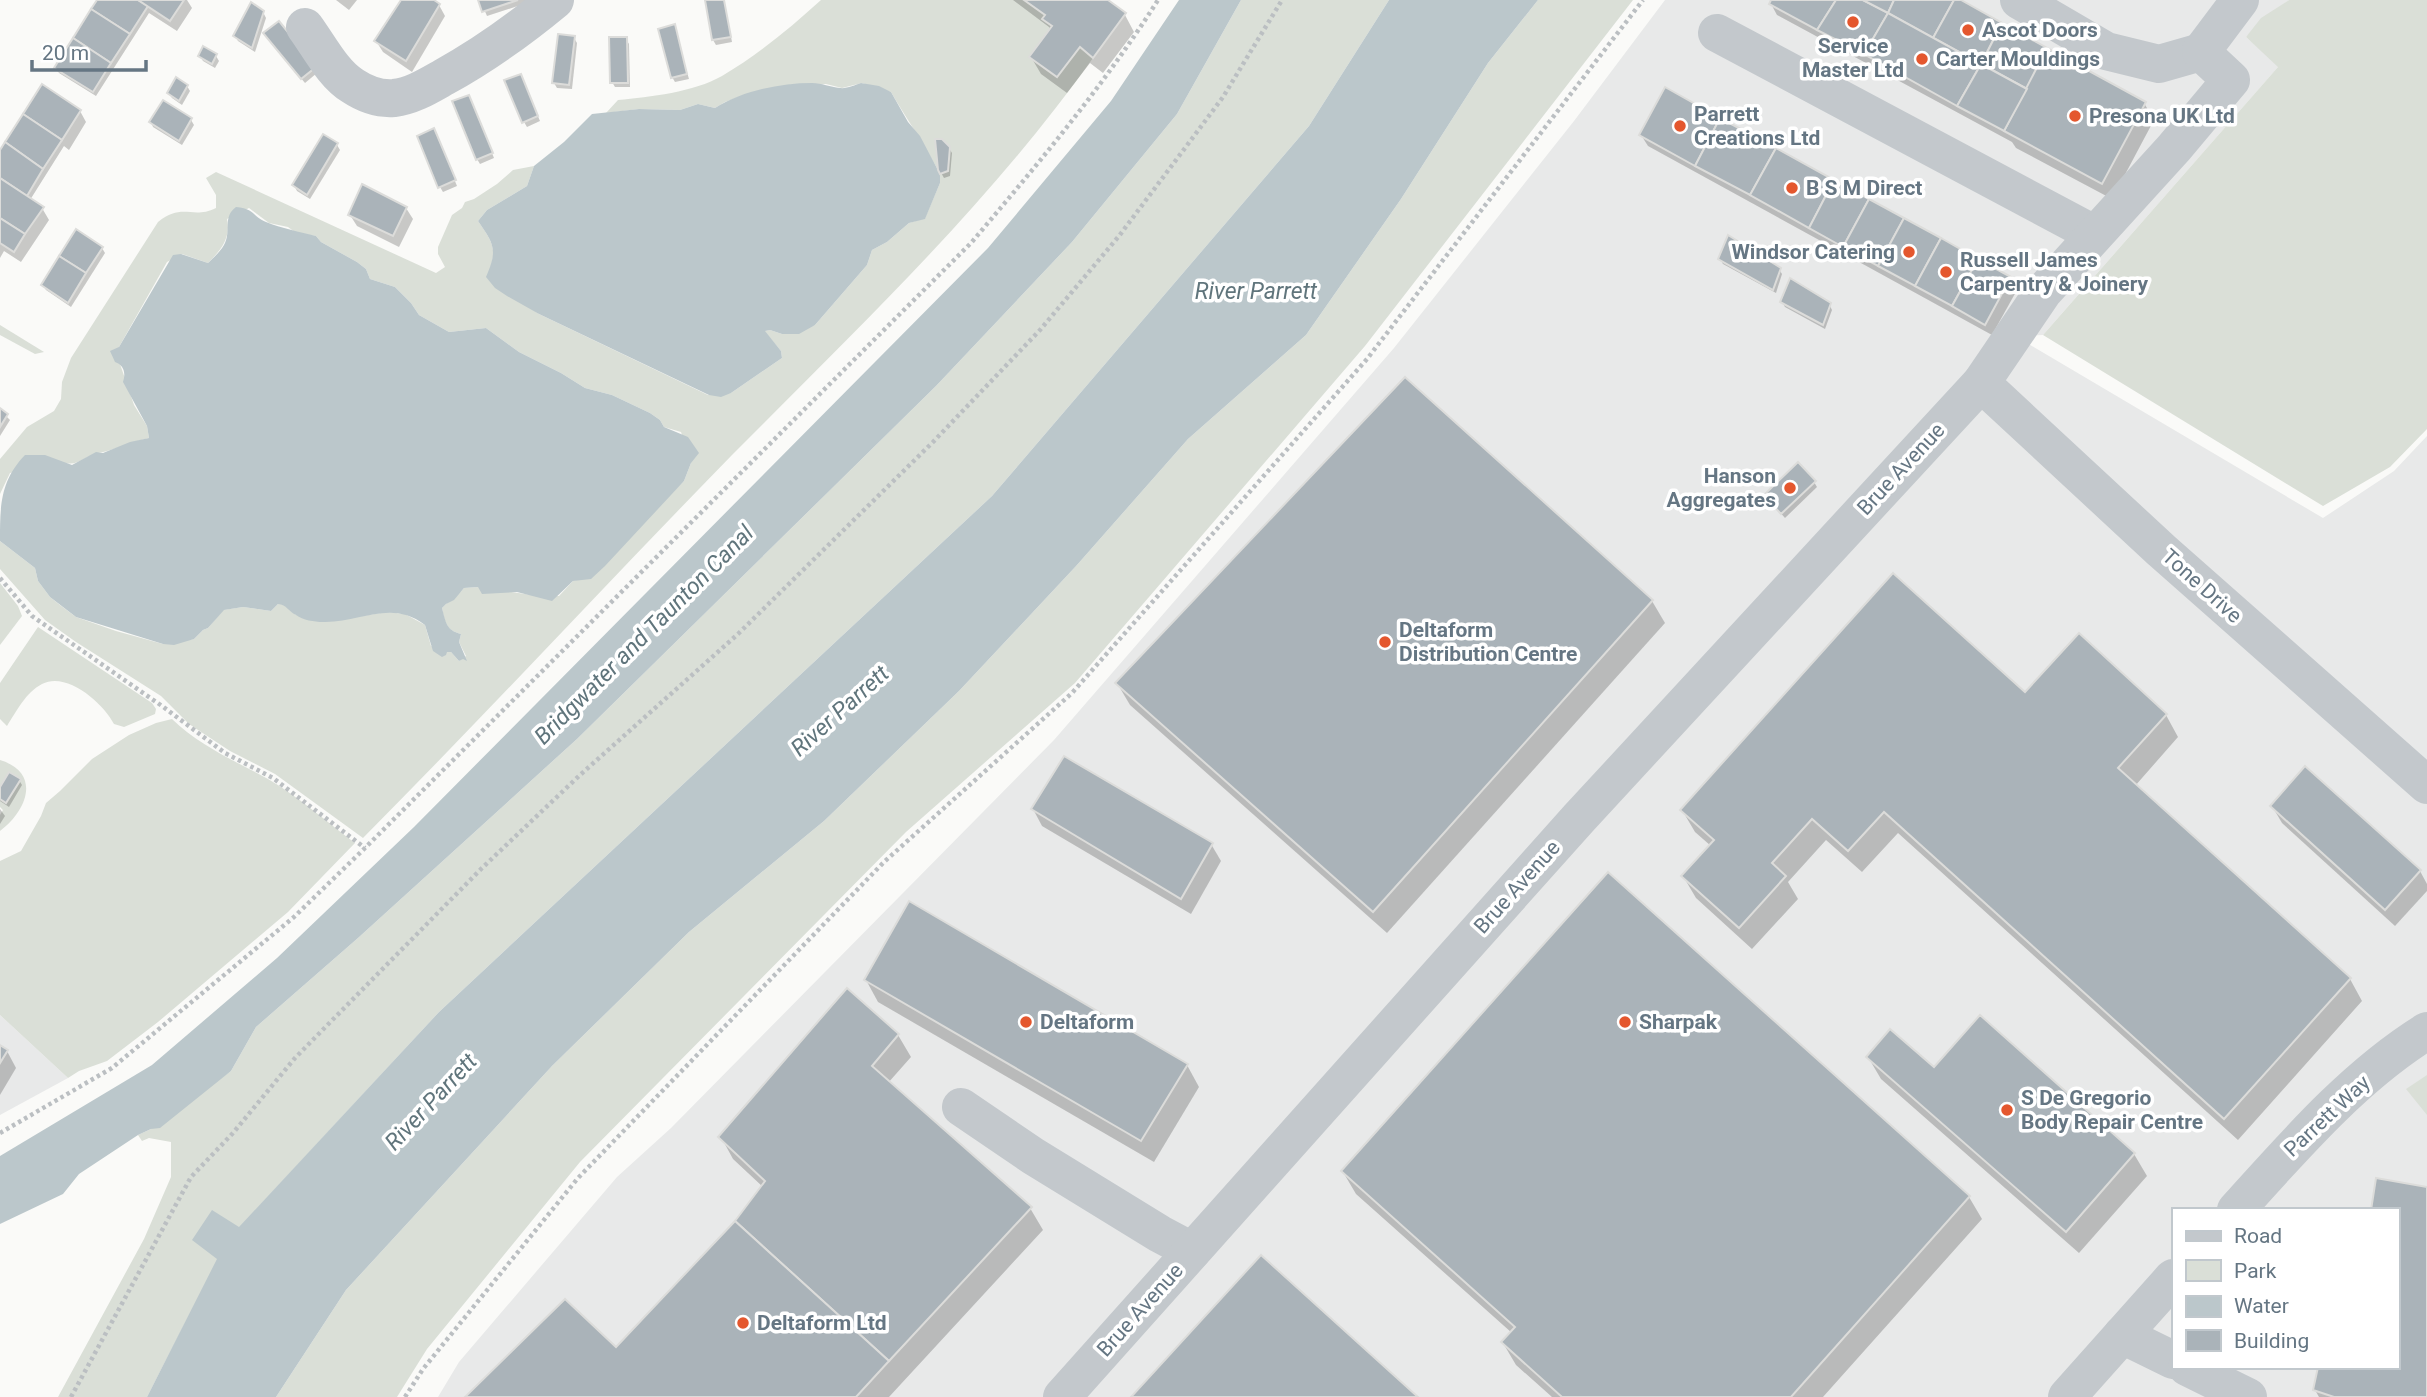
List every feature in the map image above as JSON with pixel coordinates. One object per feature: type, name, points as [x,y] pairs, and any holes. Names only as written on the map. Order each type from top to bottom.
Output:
[{"type":"street","points":[[305,27],[334,67],[351,85],[373,96],[393,98],[413,94],[470,63],[513,35],[555,0]]},
{"type":"street","points":[[2019,0],[2106,51],[2159,64],[2202,52],[2240,0]]},
{"type":"street","points":[[1717,33],[2094,234]]},
{"type":"street","name":"Brue Avenue","points":[[1062,1397],[1578,818],[1981,383],[2043,292],[2174,148],[2231,80],[2202,52]]},
{"type":"street","name":"Tone Drive","points":[[1981,383],[2142,532],[2427,785]]},
{"type":"street","name":"Parrett Way","points":[[2237,1208],[2315,1123],[2406,1044],[2427,1031]]},
{"type":"street","points":[[961,1107],[1033,1156],[1192,1251]]},
{"type":"street","points":[[2067,1397],[2172,1279]]},
{"type":"street","points":[[2122,1335],[2172,1360]]},
{"type":"street","points":[[2191,1369],[2248,1397]]},
{"type":"path","points":[[0,1133],[112,1068],[294,917],[365,848],[971,243],[1051,148],[1132,41],[1158,0]]},
{"type":"path","points":[[72,1397],[191,1177],[233,1133],[295,1058],[452,898],[580,775],[738,634],[933,442],[1041,330],[1119,236],[1223,97],[1282,0]]},
{"type":"path","points":[[405,1397],[423,1369],[578,1178],[884,862],[1072,693],[1367,359],[1643,0]]},
{"type":"path","points":[[0,578],[32,616],[225,753],[273,778],[365,848]]},
{"type":"shaded area","points":[[1665,0],[2289,0],[2246,37],[2279,66],[2043,335],[2015,336],[2323,518],[2394,471],[2427,436],[2427,1397],[438,1397],[459,1362],[617,1177],[671,1128],[1054,740],[1394,348],[1574,121]]},
{"type":"shaded area","points":[[0,1015],[68,1078],[0,1115]]},
{"type":"green space","points":[[821,0],[1024,0],[1045,15],[1043,19],[1052,26],[1030,57],[1057,77],[1080,47],[1093,58],[1010,164],[921,264],[732,455],[363,838],[275,774],[230,751],[189,724],[161,696],[45,620],[0,569],[0,541],[35,568],[38,581],[50,597],[76,617],[163,644],[194,639],[208,628],[223,610],[243,607],[271,611],[278,604],[284,604],[296,615],[349,618],[387,612],[405,614],[425,625],[431,646],[451,652],[459,661],[466,656],[459,642],[461,634],[447,625],[442,608],[464,588],[478,587],[559,596],[684,481],[691,463],[681,432],[664,427],[660,420],[650,413],[612,395],[585,388],[519,352],[486,328],[449,332],[419,315],[395,287],[370,279],[366,269],[321,242],[316,236],[296,233],[288,227],[269,223],[249,208],[227,219],[228,232],[224,243],[208,263],[182,254],[167,262],[119,347],[120,364],[134,405],[147,426],[149,438],[94,454],[75,463],[10,473],[0,494],[0,459],[27,427],[54,411],[61,399],[62,382],[71,358],[158,222],[174,213],[216,208],[216,195],[206,178],[216,172],[436,273],[445,267],[438,254],[438,247],[452,215],[462,208],[465,202],[497,184],[513,170],[534,166],[527,186],[487,210],[478,221],[493,247],[487,277],[539,314],[708,395],[731,393],[782,358],[781,351],[764,331],[782,334],[815,325],[867,265],[872,250],[887,242],[909,223],[925,218],[940,183],[940,174],[948,171],[950,147],[942,139],[935,140],[938,170],[891,92],[862,83],[842,88],[826,84],[794,84],[744,95],[715,108],[698,104],[680,110],[639,109],[606,113],[618,100],[685,90],[711,82],[773,41]]},
{"type":"green space","points":[[1241,0],[1389,0],[1309,126],[992,496],[439,1012],[239,1228],[212,1211],[218,1259],[147,1397],[58,1397],[144,1239],[171,1177],[171,1142],[149,1138],[142,1141],[138,1135],[151,1129],[231,1071],[256,1027],[577,739],[936,386],[1072,242],[1177,114]]},
{"type":"green space","points":[[1538,0],[1633,0],[1365,346],[1075,683],[906,832],[580,1162],[427,1349],[397,1397],[276,1397],[346,1290],[552,1066],[689,932],[824,821],[959,691],[1077,565],[1188,439],[1306,335],[1401,199],[1488,63]]},
{"type":"green space","points":[[2289,0],[2427,0],[2427,429],[2390,467],[2323,506],[2043,335],[2278,67],[2246,37],[2261,18]]},
{"type":"green space","points":[[0,325],[44,352],[35,354],[0,335]]},
{"type":"green space","points":[[0,583],[18,606],[22,616],[0,645]]},
{"type":"green space","points":[[38,627],[152,703],[156,709],[155,714],[124,727],[114,724],[102,707],[83,691],[73,685],[52,681],[31,692],[7,726],[0,719],[0,683]]},
{"type":"green space","points":[[172,719],[206,745],[291,794],[355,843],[288,912],[158,1022],[107,1061],[68,1078],[0,1015],[0,861],[21,851],[46,803],[92,759],[129,735]]},
{"type":"green space","points":[[0,760],[22,774],[26,793],[17,813],[0,831],[0,815],[3,810],[0,807],[0,799],[7,802],[20,779],[9,772],[0,787]]},
{"type":"green space","points":[[2427,1075],[2427,1115],[2406,1089]]},
{"type":"water","name":"Bridgwater and Taunton Canal","points":[[1179,0],[1241,0],[1177,114],[1072,242],[936,386],[577,739],[256,1027],[231,1071],[160,1128],[138,1135],[79,1174],[63,1194],[0,1224],[0,1156],[152,1065],[277,958],[414,827],[988,248],[1111,101]]},
{"type":"water","name":"River Parrett","points":[[1389,0],[1538,0],[1488,63],[1401,199],[1306,335],[1188,439],[1077,565],[959,691],[824,821],[689,932],[552,1066],[346,1290],[276,1397],[147,1397],[217,1259],[192,1240],[212,1210],[239,1227],[439,1012],[992,496],[1309,126]]},
{"type":"water","points":[[812,83],[842,88],[861,83],[879,86],[891,92],[908,122],[920,136],[940,174],[940,183],[925,219],[909,223],[887,242],[872,250],[867,265],[815,325],[799,334],[765,331],[781,351],[782,358],[731,393],[721,397],[709,395],[539,314],[495,288],[486,277],[493,253],[491,242],[478,221],[487,210],[527,186],[534,166],[564,142],[592,114],[639,109],[680,110],[698,104],[715,108],[737,97],[774,86]]},
{"type":"water","points":[[236,207],[247,209],[261,220],[272,224],[316,236],[321,242],[366,269],[370,279],[395,287],[419,315],[449,332],[486,328],[519,352],[585,388],[612,395],[650,413],[660,420],[664,427],[688,437],[699,453],[691,463],[684,481],[591,579],[573,581],[552,601],[517,592],[482,594],[478,587],[464,588],[454,600],[442,608],[449,628],[461,634],[459,642],[467,661],[459,661],[451,652],[442,657],[433,651],[425,625],[400,614],[375,614],[320,622],[302,618],[278,604],[271,611],[243,607],[224,610],[194,639],[174,645],[76,617],[50,597],[38,581],[35,568],[0,541],[1,505],[6,484],[25,455],[45,455],[72,465],[96,452],[103,453],[149,438],[147,426],[123,382],[124,370],[115,362],[110,351],[119,347],[173,255],[181,254],[208,263],[218,252],[226,240],[229,215]]},
{"type":"building","points":[[97,0],[138,0],[148,6],[130,34],[91,9]]},
{"type":"building","points":[[138,0],[184,0],[170,21]]},
{"type":"building","points":[[401,0],[434,0],[440,4],[406,61],[374,41]]},
{"type":"building","points":[[478,0],[518,0],[482,12]]},
{"type":"building","points":[[705,0],[724,0],[731,37],[712,40]]},
{"type":"building","points":[[1024,0],[1108,0],[1126,13],[1093,58],[1080,47],[1057,77],[1029,57],[1052,26],[1042,19],[1045,15]]},
{"type":"building","points":[[1771,0],[1836,0],[1817,30],[1769,4]]},
{"type":"building","name":"Service Master Ltd","points":[[1836,0],[1863,0],[1888,13],[1864,54],[1817,30]]},
{"type":"building","points":[[1863,0],[1894,0],[1888,13]]},
{"type":"building","points":[[1894,0],[1954,0],[1933,38],[1888,13]]},
{"type":"building","name":"Ascot Doors","points":[[1954,0],[1961,0],[2002,23],[1981,64],[1933,38]]},
{"type":"building","points":[[251,2],[264,11],[252,48],[233,36]]},
{"type":"building","points":[[91,9],[130,34],[111,63],[73,38]]},
{"type":"building","name":"Carter Mouldings","points":[[1888,13],[1981,64],[1957,106],[1864,54]]},
{"type":"building","points":[[279,21],[316,67],[301,79],[263,33]]},
{"type":"building","points":[[2002,23],[2047,48],[2027,89],[1981,64]]},
{"type":"building","points":[[675,24],[687,74],[671,78],[658,29]]},
{"type":"building","points":[[558,34],[575,36],[569,85],[552,83]]},
{"type":"building","points":[[609,37],[627,37],[628,83],[610,83]]},
{"type":"building","points":[[73,38],[111,63],[93,92],[54,68]]},
{"type":"building","points":[[203,46],[217,54],[212,64],[198,56]]},
{"type":"building","name":"Presona UK Ltd","points":[[2047,48],[2146,102],[2102,184],[2004,131]]},
{"type":"building","points":[[1981,64],[2027,89],[2004,131],[1957,106]]},
{"type":"building","points":[[521,74],[538,116],[522,123],[504,80]]},
{"type":"building","points":[[176,77],[188,85],[179,101],[167,93]]},
{"type":"building","points":[[42,84],[81,110],[62,140],[23,114]]},
{"type":"building","name":"Parrett Creations Ltd","points":[[1665,87],[1720,118],[1695,166],[1639,135]]},
{"type":"building","points":[[469,95],[493,153],[476,160],[452,101]]},
{"type":"building","points":[[163,100],[192,118],[179,141],[149,122]]},
{"type":"building","points":[[23,114],[62,140],[43,169],[5,142]]},
{"type":"building","points":[[1720,118],[1776,148],[1750,195],[1695,166]]},
{"type":"building","points":[[434,128],[456,180],[438,188],[417,136]]},
{"type":"building","points":[[323,134],[338,143],[307,195],[292,185]]},
{"type":"building","points":[[935,139],[942,139],[950,147],[948,171],[940,174],[938,170]]},
{"type":"building","points":[[5,142],[43,169],[27,196],[0,178],[0,150]]},
{"type":"building","name":"B S M Direct","points":[[1776,148],[1834,180],[1809,228],[1750,195]]},
{"type":"building","points":[[0,178],[44,207],[25,234],[0,218]]},
{"type":"building","points":[[1834,180],[1869,199],[1843,247],[1809,228]]},
{"type":"building","points":[[362,184],[407,207],[393,236],[348,215]]},
{"type":"building","points":[[1869,199],[1904,218],[1878,266],[1843,247]]},
{"type":"building","points":[[0,218],[25,234],[14,252],[0,243]]},
{"type":"building","name":"Windsor Catering","points":[[1904,218],[1941,238],[1915,286],[1878,266]]},
{"type":"building","points":[[76,229],[103,247],[86,273],[59,256]]},
{"type":"building","points":[[1728,235],[1781,268],[1773,290],[1718,259]]},
{"type":"building","name":"Russell James Carpentry & Joinery","points":[[1941,238],[1978,259],[1952,306],[1915,286]]},
{"type":"building","points":[[59,256],[86,273],[68,303],[41,285]]},
{"type":"building","points":[[1978,259],[2011,277],[1985,325],[1952,306]]},
{"type":"building","points":[[1790,278],[1831,303],[1823,325],[1780,302]]},
{"type":"building","name":"Deltaform Distribution Centre","points":[[1405,377],[1653,600],[1373,912],[1115,683]]},
{"type":"building","points":[[0,408],[8,414],[0,427]]},
{"type":"building","name":"Hanson Aggregates","points":[[1798,462],[1816,481],[1781,514],[1764,495]]},
{"type":"building","points":[[1893,573],[2025,692],[2079,633],[2167,714],[2118,768],[2351,978],[2224,1119],[1884,812],[1848,851],[1812,819],[1772,863],[1786,876],[1739,928],[1681,876],[1714,840],[1680,810]]},
{"type":"building","points":[[1064,756],[1213,843],[1181,899],[1031,809]]},
{"type":"building","points":[[2305,766],[2421,870],[2385,910],[2270,806]]},
{"type":"building","points":[[9,772],[21,779],[6,803],[0,799],[0,787]]},
{"type":"building","name":"Sharpak","points":[[1608,872],[1970,1196],[1791,1397],[1562,1397],[1501,1342],[1515,1327],[1341,1171]]},
{"type":"building","name":"Deltaform","points":[[909,901],[1188,1064],[1141,1141],[864,980]]},
{"type":"building","points":[[847,988],[899,1034],[872,1066],[1032,1207],[889,1361],[735,1221],[765,1181],[718,1137]]},
{"type":"building","name":"S De Gregorio Body Repair Centre","points":[[1980,1015],[2135,1153],[2066,1232],[1866,1057],[1890,1029],[1934,1067]]},
{"type":"building","points":[[0,1045],[8,1050],[0,1063]]},
{"type":"building","points":[[2376,1178],[2427,1187],[2427,1397],[2334,1397],[2313,1390],[2318,1369],[2399,1369],[2399,1208],[2371,1208]]},
{"type":"building","name":"Deltaform Ltd","points":[[735,1221],[889,1361],[856,1397],[465,1397],[565,1299],[616,1347]]},
{"type":"building","points":[[1261,1255],[1418,1397],[1131,1397]]},
{"type":"place","name":"Service Master Ltd","points":[[1853,22]]},
{"type":"place","name":"Ascot Doors","points":[[1968,30]]},
{"type":"place","name":"Carter Mouldings","points":[[1922,59]]},
{"type":"place","name":"Presona UK Ltd","points":[[2075,116]]},
{"type":"place","name":"Parrett Creations Ltd","points":[[1680,126]]},
{"type":"place","name":"B S M Direct","points":[[1792,188]]},
{"type":"place","name":"Windsor Catering","points":[[1909,252]]},
{"type":"place","name":"Russell James Carpentry & Joinery","points":[[1946,272]]},
{"type":"place","name":"Hanson Aggregates","points":[[1790,488]]},
{"type":"place","name":"Deltaform Distribution Centre","points":[[1385,642]]},
{"type":"place","name":"Deltaform","points":[[1026,1022]]},
{"type":"place","name":"Sharpak","points":[[1625,1022]]},
{"type":"place","name":"S De Gregorio Body Repair Centre","points":[[2007,1110]]},
{"type":"place","name":"Deltaform Ltd","points":[[743,1323]]}]
